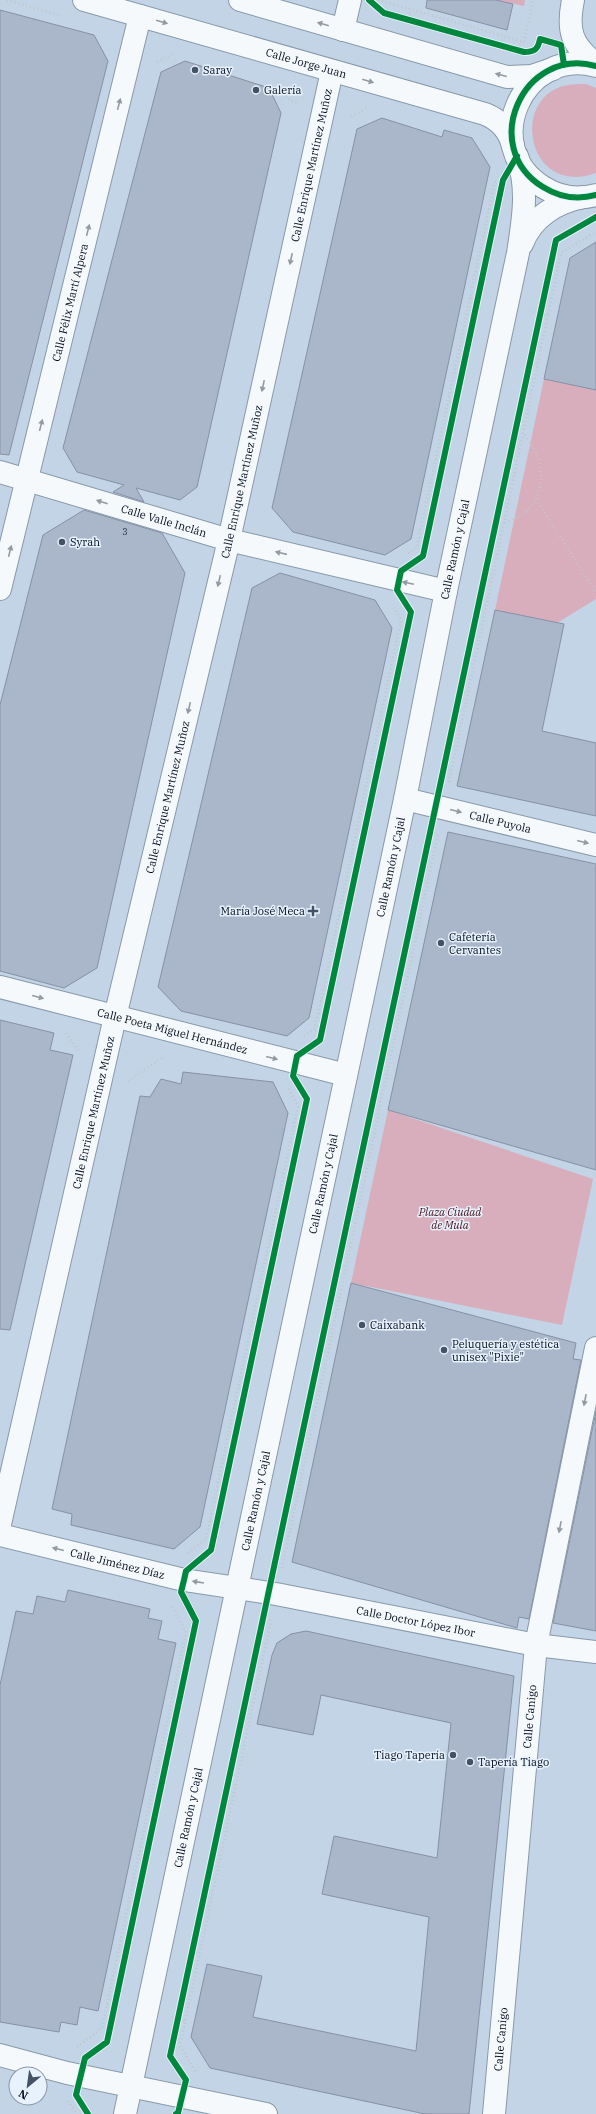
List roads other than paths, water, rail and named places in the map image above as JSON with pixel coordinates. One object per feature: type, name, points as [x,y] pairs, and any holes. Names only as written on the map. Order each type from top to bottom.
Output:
[{"type":"street","name":"Calle Jorge Juan","points":[[84,0],[490,116],[503,126],[510,135],[515,151]]},
{"type":"street","points":[[240,0],[507,76],[532,76],[575,64],[596,65]]},
{"type":"street","points":[[343,30],[350,0]]},
{"type":"street","points":[[573,0],[570,18],[572,36],[583,52],[596,65]]},
{"type":"street","name":"Calle Félix Martí Alpera","points":[[0,589],[28,480],[140,16]]},
{"type":"street","points":[[553,69],[539,76],[521,96],[512,121],[515,151],[530,176],[549,191],[560,195],[590,196]]},
{"type":"street","name":"Calle Enrique Martínez Muñoz","points":[[0,1524],[115,1017],[229,540],[332,71]]},
{"type":"street","name":"Calle Ramón y Cajal","points":[[125,2114],[405,799],[446,591],[518,253],[524,202],[523,177],[515,151]]},
{"type":"street","name":"Calle Ramón y Cajal","points":[[518,253],[528,230],[542,216],[564,202],[590,196]]},
{"type":"street","name":"Calle Valle Inclán","points":[[0,472],[229,540],[446,591]]},
{"type":"street","name":"Calle Puyola","points":[[405,799],[596,845]]},
{"type":"street","name":"Calle Poeta Miguel Hernández","points":[[0,987],[287,1062],[346,1075]]},
{"type":"street","name":"Calle Canigo","points":[[494,2114],[536,1645],[596,1348]]},
{"type":"street","name":"Calle Jiménez Díaz","points":[[0,1535],[174,1578],[236,1588]]},
{"type":"street","name":"Calle Doctor López Ibor","points":[[236,1588],[276,1594],[536,1645],[596,1652]]},
{"type":"street","points":[[0,2055],[67,2073],[195,2098],[266,2114]]},
{"type":"place","name":"Saray","points":[[195,70]]},
{"type":"place","name":"Galería","points":[[256,90]]},
{"type":"place","name":"Syrah","points":[[62,542]]},
{"type":"place","name":"María José Meca","points":[[313,911]]},
{"type":"place","name":"Cafetería Cervantes","points":[[441,943]]},
{"type":"place","name":"Caixabank","points":[[362,1325]]},
{"type":"place","name":"Peluquería y estética unisex \"Pixie\"","points":[[444,1350]]},
{"type":"place","name":"Tiago Tapería","points":[[453,1755]]},
{"type":"place","name":"Tapería Tiago","points":[[470,1762]]},
{"type":"park label","name":"Plaza Ciudad de Mula","points":[[450,1218]]}]
